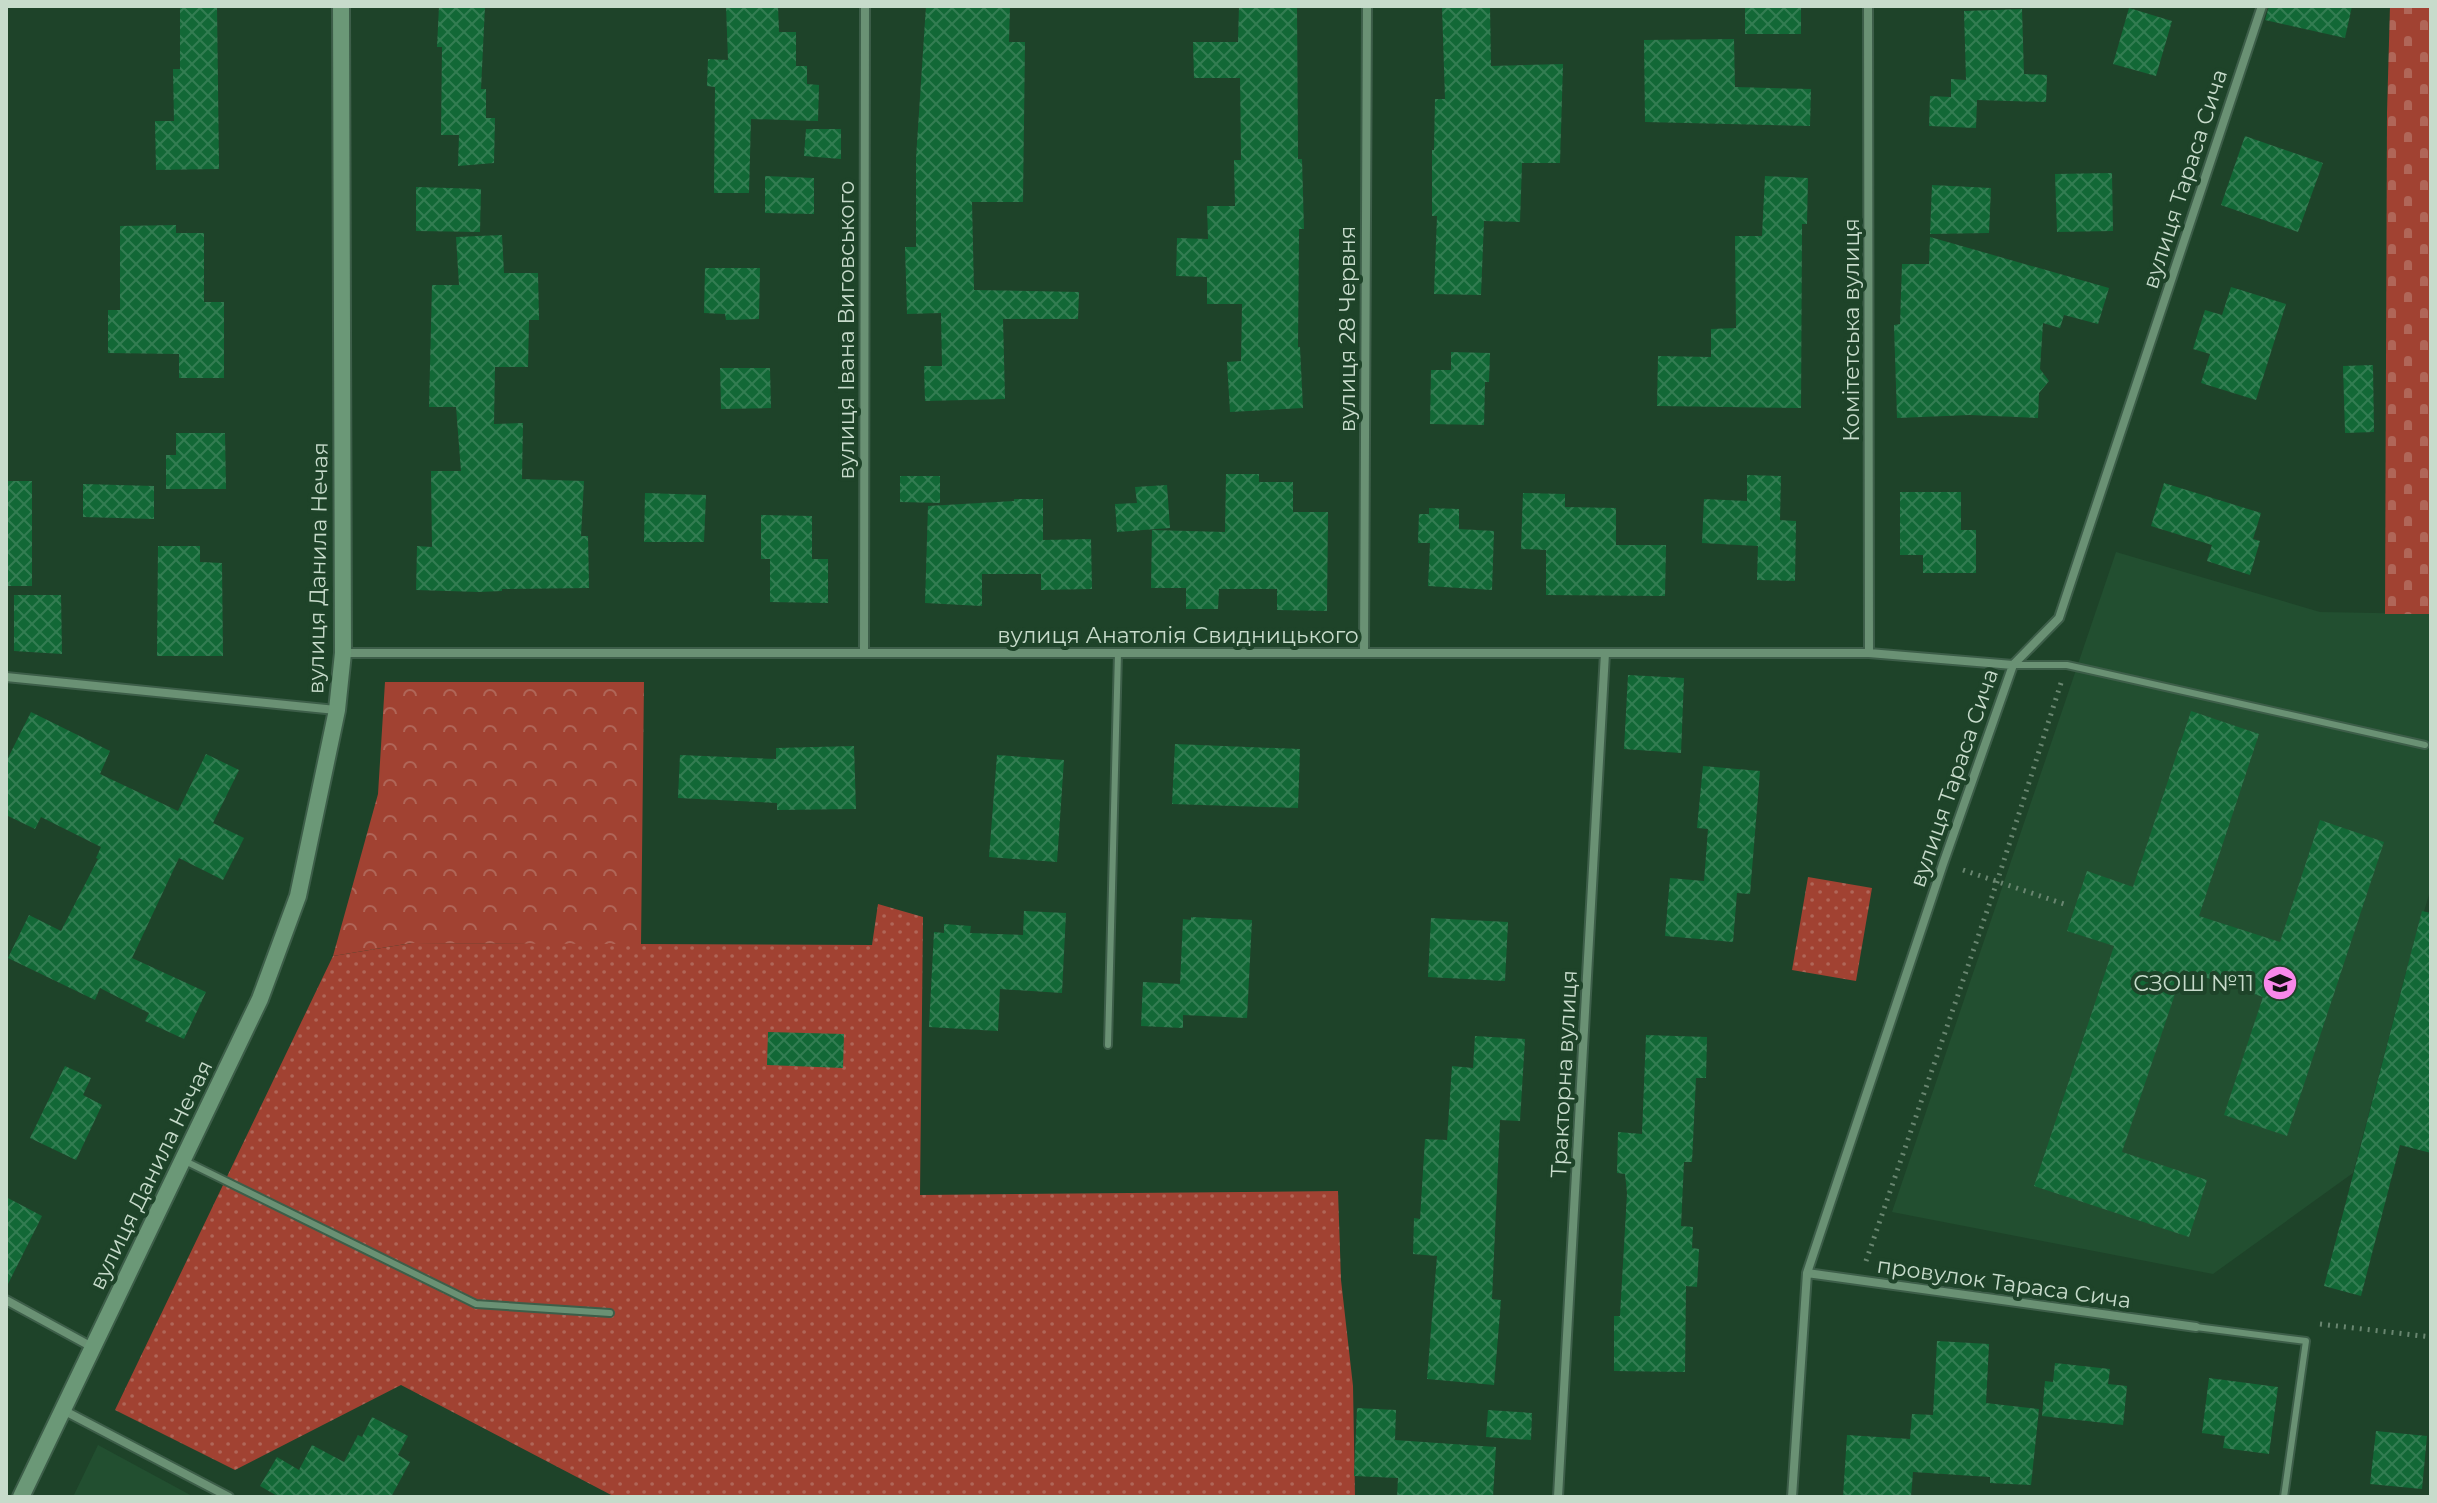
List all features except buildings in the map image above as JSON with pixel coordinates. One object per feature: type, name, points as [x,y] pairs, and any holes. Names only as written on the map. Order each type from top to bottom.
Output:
[{"type":"main road","name":"вулиця Данила Нечая","points":[[21,1497],[260,999],[298,896],[337,710],[343,653],[341,6]]},
{"type":"street","name":"вулиця Івана Виговського","points":[[864,653],[865,6]]},
{"type":"street","name":"вулиця 28 Червня","points":[[1364,653],[1367,6]]},
{"type":"street","name":"Комітетська вулиця","points":[[1868,6],[1869,653]]},
{"type":"street","name":"вулиця Тараса Сича","points":[[1792,1497],[1807,1273],[1943,864],[2013,665],[2059,618],[2262,6]]},
{"type":"street","name":"вулиця Анатолія Свидницького","points":[[343,653],[1869,653],[2013,665]]},
{"type":"street","name":"Тракторна вулиця","points":[[1558,1497],[1605,653]]},
{"type":"street","points":[[6,677],[337,710]]},
{"type":"street","name":"провулок Тараса Сича","points":[[1807,1273],[2196,1327]]},
{"type":"street","points":[[6,1300],[92,1347]]},
{"type":"street","points":[[62,1410],[229,1497]]},
{"type":"lane","points":[[1108,1045],[1118,653]]},
{"type":"lane","points":[[2013,665],[2067,665],[2425,745]]},
{"type":"lane","points":[[183,1160],[209,1170],[476,1304],[610,1313]]},
{"type":"lane","points":[[2196,1327],[2306,1341],[2284,1497]]},
{"type":"path","points":[[1859,1281],[1997,882],[2067,665]]},
{"type":"path","points":[[1943,864],[2067,905]]},
{"type":"shaded area","points":[[2116,552],[2320,612],[2431,614],[2431,888],[2353,1173],[2213,1274],[1892,1212]]},
{"type":"shaded area","points":[[98,1445],[194,1497],[73,1497]]},
{"type":"green space","points":[[2390,6],[2431,6],[2431,614],[2385,614]]},
{"type":"green space","points":[[385,682],[644,682],[641,945],[412,943],[333,956],[378,794]]},
{"type":"green space","points":[[1808,877],[1872,888],[1856,981],[1792,970]]},
{"type":"green space","points":[[878,904],[923,917],[920,1195],[1338,1191],[1341,1280],[1353,1386],[1355,1497],[615,1497],[401,1385],[235,1470],[115,1410],[333,956],[412,943],[872,945]]},
{"type":"place","name":"СЗОШ №11","points":[[2280,983]]}]
